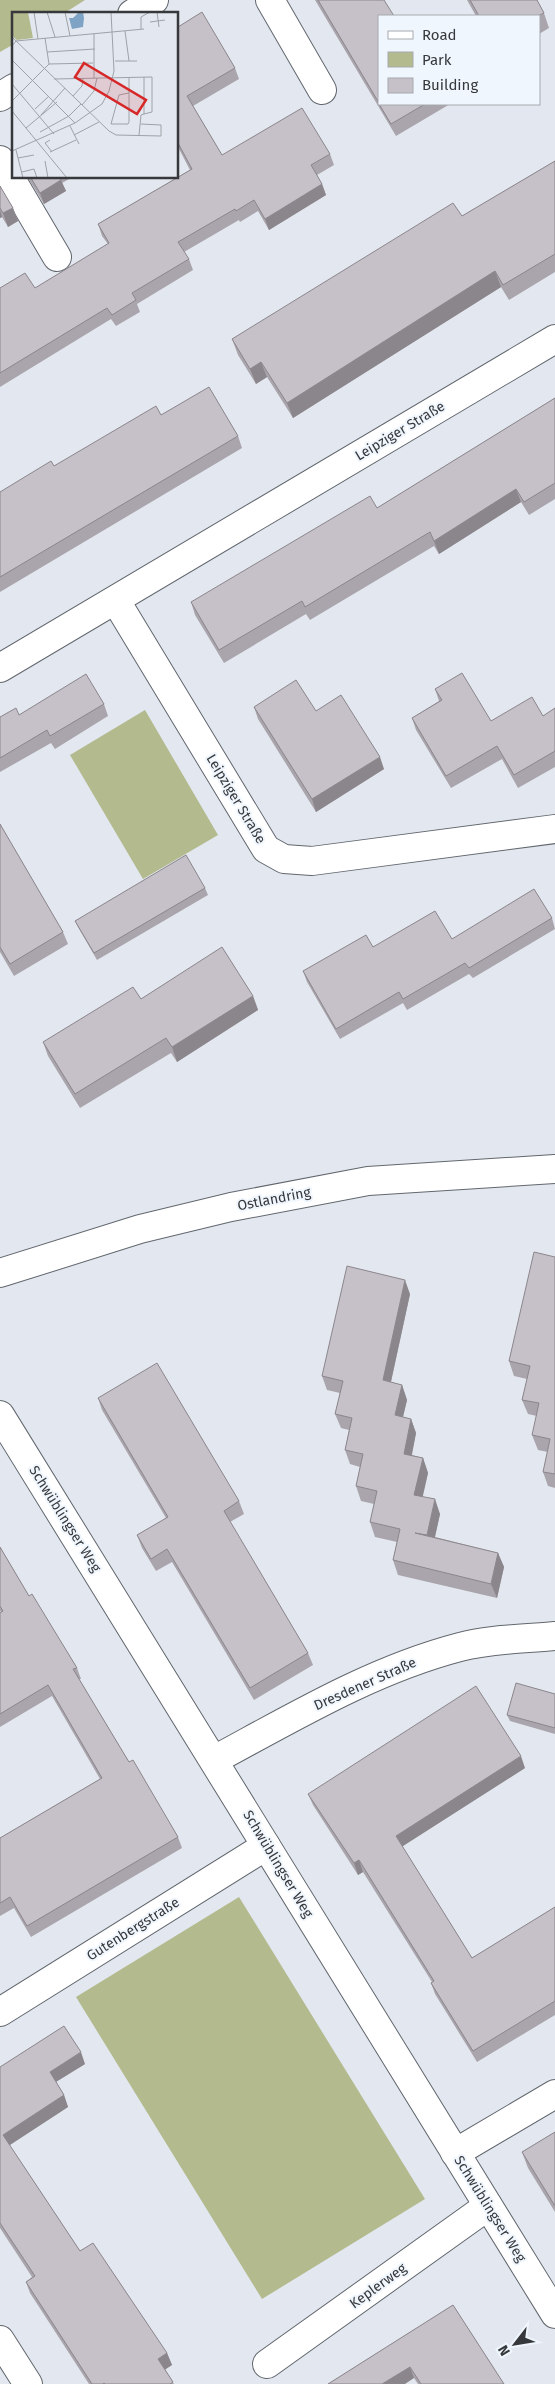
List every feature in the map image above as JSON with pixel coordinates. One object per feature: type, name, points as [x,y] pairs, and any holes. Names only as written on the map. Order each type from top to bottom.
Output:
[{"type":"street","points":[[135,12],[154,0]]},
{"type":"street","points":[[270,0],[322,90]]},
{"type":"street","points":[[0,97],[12,89]]},
{"type":"street","points":[[0,160],[57,258]]},
{"type":"street","name":"Leipziger Straße","points":[[0,668],[116,601],[555,338]]},
{"type":"street","name":"Leipziger Straße","points":[[116,601],[266,849],[284,859],[312,861],[555,829]]},
{"type":"street","name":"Ostlandring","points":[[0,1273],[140,1229],[231,1208],[368,1181],[555,1169]]},
{"type":"street","name":"Schwüblingser Weg","points":[[0,1415],[555,2314]]},
{"type":"street","name":"Dresdener Straße","points":[[214,1760],[330,1697],[393,1669],[462,1646],[555,1636]]},
{"type":"street","name":"Gutenbergstraße","points":[[0,2012],[266,1846]]},
{"type":"street","points":[[455,2152],[555,2094]]},
{"type":"street","name":"Keplerweg","points":[[267,2364],[488,2206]]},
{"type":"street","points":[[0,2340],[28,2384]]},
{"type":"green space","points":[[0,0],[85,0],[66,12],[12,12],[12,45],[0,52]]},
{"type":"green space","points":[[145,710],[218,835],[143,879],[70,755]]},
{"type":"green space","points":[[239,1897],[425,2199],[262,2299],[76,1997]]},
{"type":"building","points":[[318,0],[384,0],[393,15],[378,15],[378,101]]},
{"type":"building","points":[[470,0],[537,0],[544,13],[540,15],[478,15]]},
{"type":"building","points":[[202,12],[235,68],[187,96],[222,155],[302,108],[330,154],[311,165],[322,184],[265,219],[254,200],[178,242],[189,259],[132,293],[136,300],[112,315],[107,308],[0,373],[0,288],[25,273],[35,288],[109,243],[98,224],[175,179],[179,179],[179,177],[192,169],[179,145],[179,26]]},
{"type":"building","points":[[380,105],[423,105],[391,124]]},
{"type":"building","points":[[555,161],[555,254],[503,285],[495,271],[287,403],[261,362],[250,369],[232,339],[453,203],[462,216]]},
{"type":"building","points":[[32,179],[60,179],[61,180],[40,193]]},
{"type":"building","points":[[0,186],[13,208],[3,213],[0,208]]},
{"type":"building","points":[[209,387],[238,436],[0,577],[0,492],[51,461],[54,466],[156,406],[161,415]]},
{"type":"building","points":[[555,398],[555,483],[524,502],[516,489],[434,541],[430,532],[305,607],[302,601],[219,650],[191,602],[370,496],[377,508]]},
{"type":"building","points":[[462,673],[491,721],[532,697],[543,716],[555,708],[555,751],[514,775],[497,746],[446,776],[412,718],[442,700],[435,689]]},
{"type":"building","points":[[86,674],[104,704],[50,736],[47,730],[0,758],[0,717],[16,708],[19,715]]},
{"type":"building","points":[[296,680],[316,711],[341,695],[380,757],[312,799],[254,707]]},
{"type":"building","points":[[0,824],[63,932],[10,964],[0,947]]},
{"type":"building","points":[[186,855],[205,888],[94,953],[75,921]]},
{"type":"building","points":[[534,889],[552,918],[469,968],[465,963],[403,999],[399,992],[336,1029],[303,971],[366,935],[373,947],[435,911],[452,939]]},
{"type":"building","points":[[222,947],[253,996],[172,1047],[166,1038],[75,1094],[43,1042],[133,987],[141,999]]},
{"type":"building","points":[[534,1252],[555,1257],[555,1474],[543,1472],[550,1439],[532,1435],[539,1403],[522,1400],[530,1366],[509,1361]]},
{"type":"building","points":[[347,1266],[405,1280],[383,1380],[402,1385],[395,1415],[411,1419],[404,1454],[423,1458],[414,1495],[435,1499],[427,1535],[415,1533],[498,1553],[491,1584],[393,1560],[400,1529],[370,1522],[377,1491],[356,1486],[363,1454],[345,1450],[352,1418],[335,1414],[343,1381],[322,1376]]},
{"type":"building","points":[[157,1363],[239,1501],[224,1511],[308,1653],[250,1688],[167,1549],[151,1559],[137,1535],[168,1517],[98,1398]]},
{"type":"building","points":[[0,1547],[29,1596],[32,1594],[77,1668],[73,1669],[129,1762],[133,1760],[178,1837],[27,1926],[10,1897],[0,1903],[0,1838],[102,1778],[48,1685],[0,1714],[0,1613],[3,1611],[0,1606]]},
{"type":"building","points":[[516,1683],[555,1694],[555,1728],[507,1715]]},
{"type":"building","points":[[476,1686],[521,1756],[396,1836],[472,1958],[555,1907],[555,2001],[473,2051],[431,1983],[434,1981],[359,1860],[354,1863],[308,1794]]},
{"type":"building","points":[[64,2026],[81,2052],[50,2072],[64,2095],[3,2135],[80,2251],[93,2243],[167,2353],[158,2359],[173,2382],[170,2384],[92,2384],[26,2282],[35,2276],[0,2223],[0,2067]]},
{"type":"building","points":[[555,2132],[555,2206],[522,2152]]},
{"type":"building","points":[[453,2305],[504,2384],[421,2384],[410,2367],[382,2384],[328,2384]]}]
